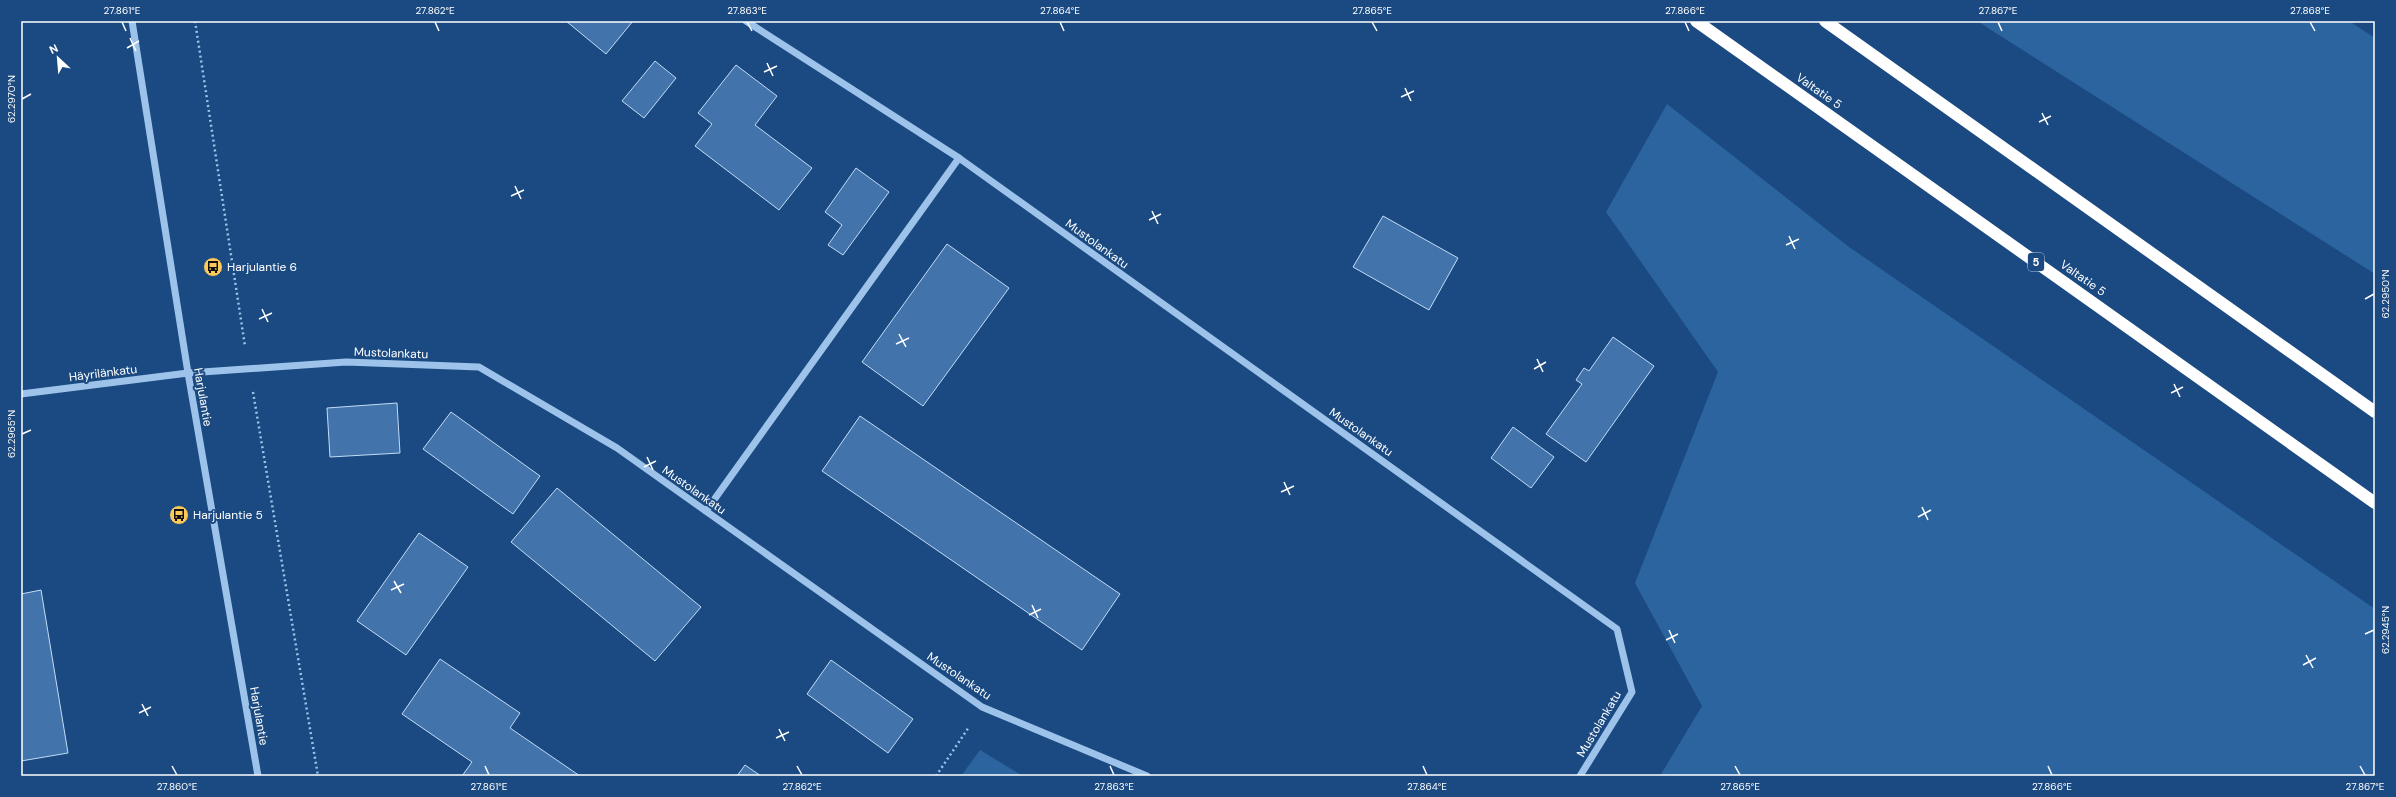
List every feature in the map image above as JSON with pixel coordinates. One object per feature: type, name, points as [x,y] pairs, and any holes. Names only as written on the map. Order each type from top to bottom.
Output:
[{"type":"highway","name":"Valtatie 5","points":[[1696,21],[2375,503]]},
{"type":"highway","points":[[1825,21],[2375,412]]},
{"type":"street","name":"Harjulantie","points":[[132,21],[188,373],[258,776]]},
{"type":"street","name":"Mustolankatu","points":[[746,21],[959,158],[1617,629],[1632,692],[1580,776]]},
{"type":"street","points":[[706,511],[959,158]]},
{"type":"street","name":"Mustolankatu","points":[[188,373],[346,362],[479,366],[617,448],[982,707],[1147,776]]},
{"type":"street","name":"Häyrilänkatu","points":[[21,394],[188,373]]},
{"type":"path","points":[[195,21],[249,369],[318,776]]},
{"type":"path","points":[[936,776],[982,707]]},
{"type":"shaded area","points":[[1977,21],[2349,21],[2375,38],[2375,274]]},
{"type":"shaded area","points":[[1667,104],[1849,247],[2375,609],[2375,776],[1660,776],[1702,706],[1635,583],[1718,372],[1606,212]]},
{"type":"shaded area","points":[[980,750],[1023,776],[961,776]]},
{"type":"building","points":[[566,21],[633,21],[606,54]]},
{"type":"building","points":[[655,61],[676,78],[644,118],[622,101]]},
{"type":"building","points":[[736,65],[777,96],[755,125],[812,168],[779,210],[695,146],[712,124],[698,113]]},
{"type":"building","points":[[856,168],[889,192],[843,255],[828,245],[842,225],[825,212]]},
{"type":"building","points":[[1383,216],[1458,258],[1429,310],[1353,267]]},
{"type":"building","points":[[947,244],[1009,288],[923,406],[862,362]]},
{"type":"building","points":[[1613,337],[1654,366],[1586,462],[1546,434],[1582,384],[1576,380],[1584,368],[1589,371]]},
{"type":"building","points":[[397,403],[400,453],[330,457],[327,408]]},
{"type":"building","points":[[451,412],[540,476],[513,514],[423,449]]},
{"type":"building","points":[[860,416],[1120,594],[1082,650],[822,471]]},
{"type":"building","points":[[1513,427],[1554,457],[1531,488],[1491,458]]},
{"type":"building","points":[[557,488],[701,607],[655,661],[511,542]]},
{"type":"building","points":[[419,533],[468,567],[406,655],[357,621]]},
{"type":"building","points":[[41,590],[68,753],[21,761],[21,594]]},
{"type":"building","points":[[440,659],[520,713],[510,728],[580,776],[462,776],[472,762],[402,714]]},
{"type":"building","points":[[831,660],[913,719],[888,753],[807,694]]},
{"type":"building","points":[[745,765],[761,776],[737,776]]},
{"type":"place","name":"Harjulantie 6","points":[[213,267]]},
{"type":"place","name":"Harjulantie 5","points":[[179,515]]}]
